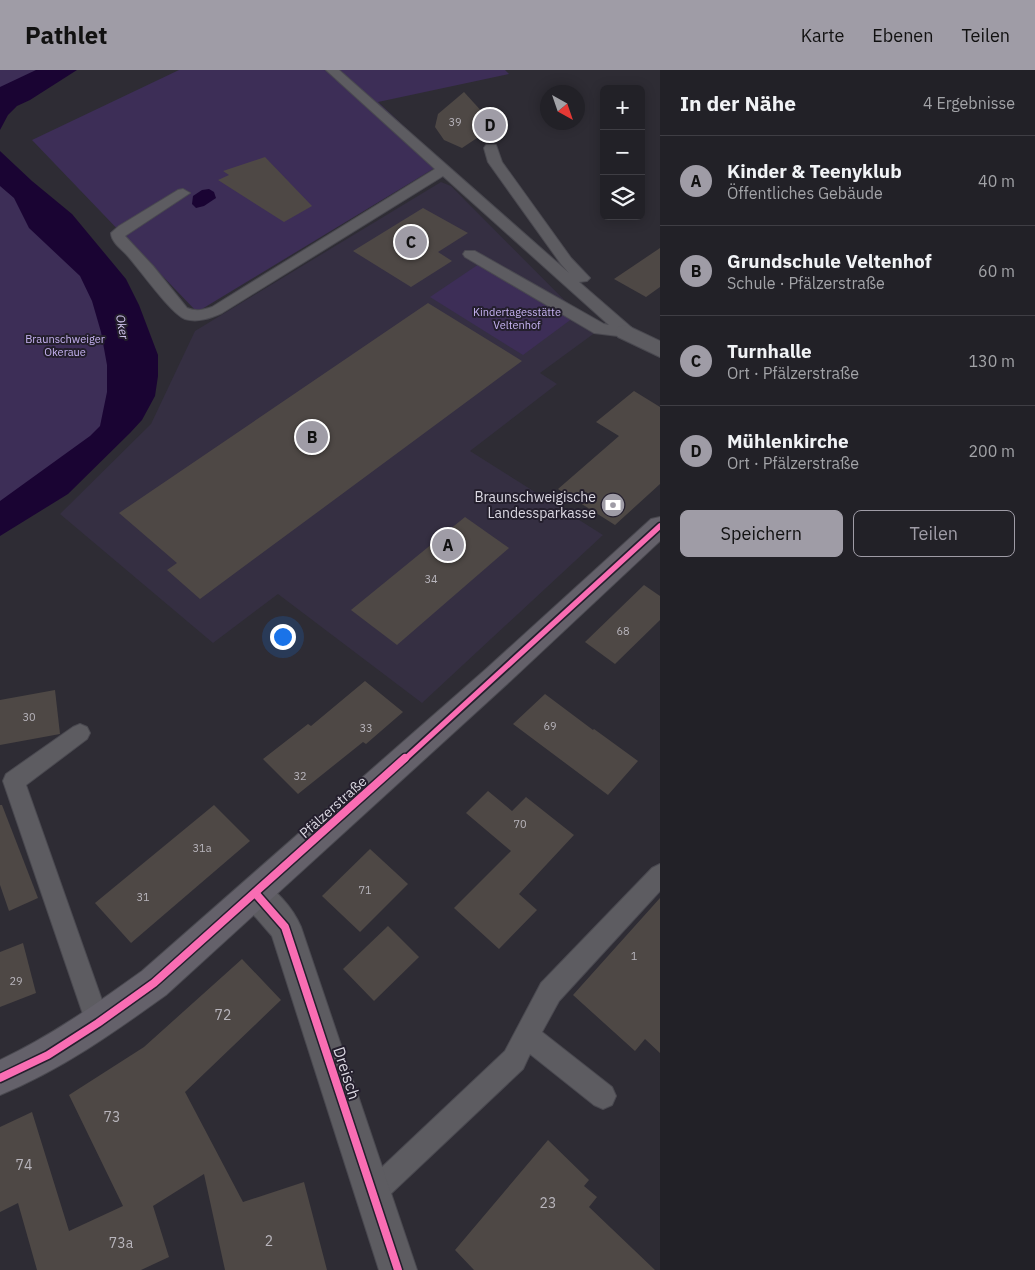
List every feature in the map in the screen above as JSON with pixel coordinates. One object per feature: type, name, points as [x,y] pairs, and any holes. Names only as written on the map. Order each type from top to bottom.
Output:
[{"type":"street","points":[[626,332],[660,350]]},
{"type":"street","name":"Pfälzerstraße","points":[[0,1078],[48,1055],[98,1023],[154,983],[256,894],[660,526]]},
{"type":"street","name":"Dreisch","points":[[256,894],[285,927],[398,1270]]},
{"type":"lane","points":[[332,70],[626,332]]},
{"type":"lane","points":[[491,148],[495,162],[566,261],[624,318],[626,332]]},
{"type":"lane","points":[[183,193],[118,232],[118,237],[182,310],[190,315],[203,315],[217,310],[444,170]]},
{"type":"lane","points":[[470,254],[600,329],[626,332]]},
{"type":"lane","points":[[80,733],[14,781],[98,1023]]},
{"type":"lane","points":[[372,1194],[514,1060],[550,992],[660,875]]},
{"type":"lane","points":[[527,1036],[603,1096]]},
{"type":"shaded area","points":[[441,182],[451,186],[596,332],[540,373],[557,384],[470,451],[603,535],[422,703],[278,594],[213,643],[60,514],[151,424],[195,331]]},
{"type":"green space","points":[[0,70],[67,70],[0,114]]},
{"type":"green space","points":[[179,70],[505,70],[509,74],[378,102],[443,163],[197,312],[32,140]]},
{"type":"green space","name":"Braunschweiger Okeraue","points":[[0,159],[120,278],[110,428],[0,516]]},
{"type":"green space","name":"Kindertagesstätte Veltenhof","points":[[479,264],[573,318],[523,355],[430,297]]},
{"type":"water","points":[[36,70],[77,70],[30,100],[17,106],[8,115],[0,130],[0,87]]},
{"type":"water","name":"Oker","points":[[0,151],[32,181],[72,214],[126,279],[139,305],[158,355],[158,376],[155,396],[142,420],[130,433],[68,494],[0,536],[0,501],[90,436],[100,426],[107,392],[107,365],[101,332],[92,301],[80,276],[29,228],[14,198],[0,186]]},
{"type":"water","points":[[209,189],[214,192],[216,198],[204,206],[196,208],[192,204],[193,196],[202,190]]},
{"type":"building","points":[[464,92],[495,126],[462,148],[444,140],[435,127],[438,114]]},
{"type":"building","points":[[265,157],[312,206],[284,222],[218,180],[229,175],[223,171]]},
{"type":"building","points":[[423,208],[468,233],[438,252],[452,261],[411,287],[353,251]]},
{"type":"building","points":[[660,248],[660,287],[646,297],[614,279]]},
{"type":"building","points":[[428,303],[522,361],[200,599],[167,570],[177,563],[119,513]]},
{"type":"building","points":[[634,391],[660,407],[660,484],[615,525],[558,489],[619,436],[596,422]]},
{"type":"building","points":[[465,517],[509,548],[397,645],[351,610]]},
{"type":"building","points":[[644,585],[660,596],[660,620],[615,664],[585,642]]},
{"type":"building","points":[[365,681],[403,712],[366,744],[363,742],[298,794],[263,759],[308,724],[311,726]]},
{"type":"building","points":[[55,690],[60,734],[0,745],[0,700]]},
{"type":"building","points":[[545,694],[638,761],[608,795],[513,724]]},
{"type":"building","points":[[488,791],[512,811],[526,797],[574,835],[519,894],[537,910],[499,949],[454,908],[511,851],[466,813]]},
{"type":"building","points":[[0,805],[2,805],[38,898],[9,911],[0,885]]},
{"type":"building","points":[[214,805],[250,841],[131,943],[95,903]]},
{"type":"building","points":[[370,849],[408,884],[360,932],[322,896]]},
{"type":"building","points":[[660,898],[660,1053],[645,1039],[635,1051],[573,995]]},
{"type":"building","points":[[388,926],[419,957],[374,1001],[343,969]]},
{"type":"building","points":[[23,943],[36,993],[0,1007],[0,952]]},
{"type":"building","points":[[242,959],[281,1000],[185,1092],[243,1202],[304,1182],[327,1270],[225,1270],[204,1174],[153,1206],[169,1257],[141,1270],[37,1270],[18,1203],[0,1212],[0,1127],[32,1112],[69,1231],[123,1206],[69,1095],[144,1047]]},
{"type":"building","points":[[548,1140],[589,1180],[584,1186],[597,1197],[589,1207],[655,1270],[474,1270],[455,1250]]},
{"type":"cycle path","points":[[0,1078],[48,1055],[98,1023],[154,983],[496,677],[660,526]]},
{"type":"cycle path","points":[[256,894],[285,927],[398,1270]]},
{"type":"place","name":"Mühlenkirche","points":[[490,125]]},
{"type":"place","name":"Turnhalle","points":[[411,242]]},
{"type":"place","name":"Grundschule Veltenhof","points":[[312,437]]},
{"type":"place","name":"Braunschweigische Landessparkasse","points":[[613,505]]},
{"type":"place","name":"Kinder & Teenyklub","points":[[448,545]]}]
